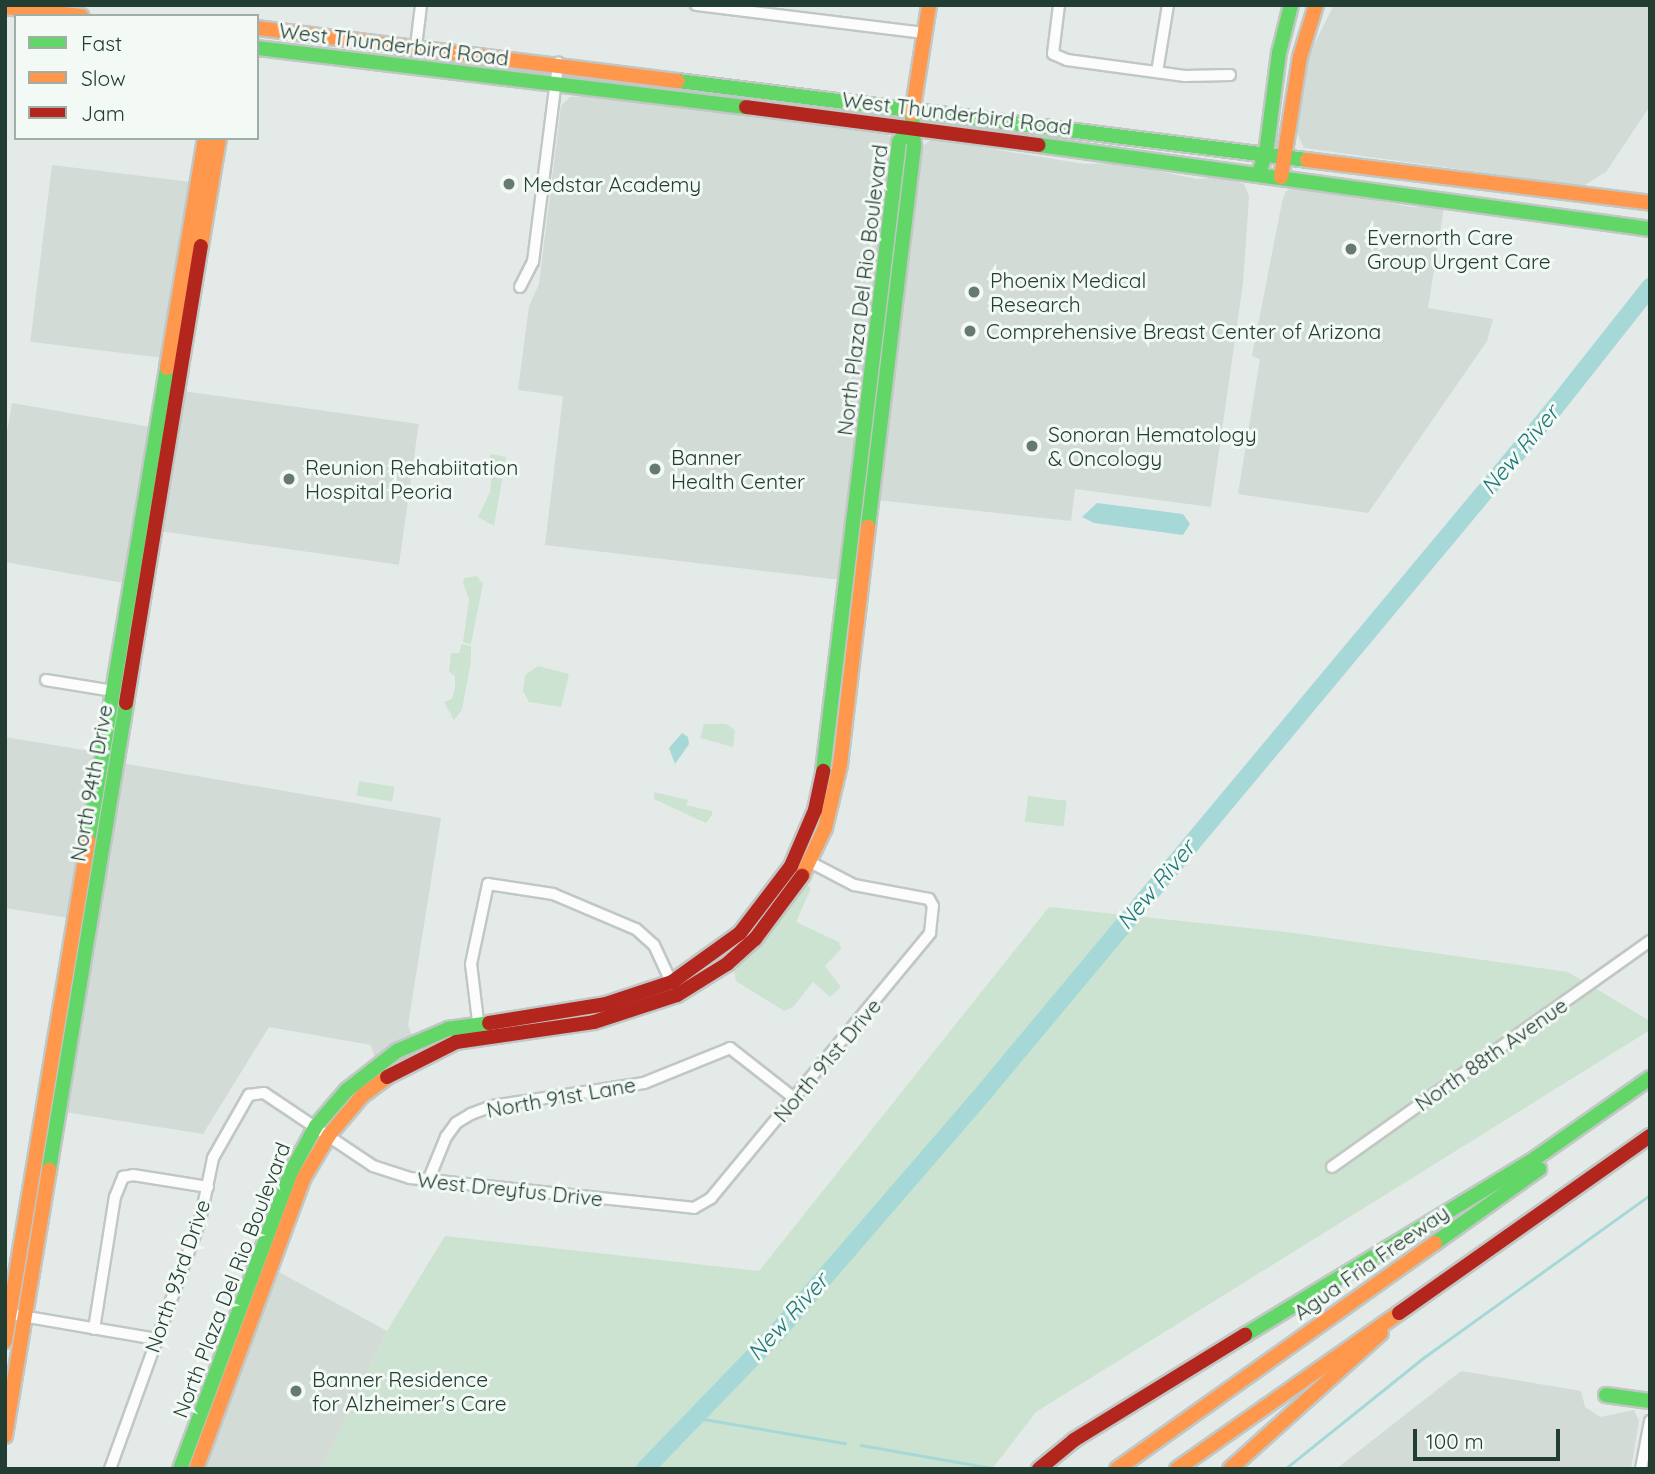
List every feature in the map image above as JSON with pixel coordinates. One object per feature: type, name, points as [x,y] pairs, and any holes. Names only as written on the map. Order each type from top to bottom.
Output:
[{"type":"main road","name":"North Plaza Del Rio Boulevard","points":[[761,922],[822,812],[837,652],[875,473],[914,145],[910,127],[929,5]]},
{"type":"main road","points":[[1258,174],[1266,154],[1279,52],[1291,5]]},
{"type":"main road","points":[[5,7],[63,14]]},
{"type":"main road","points":[[1281,177],[1300,57],[1313,8]]},
{"type":"main road","name":"West Thunderbird Road","points":[[259,28],[913,107],[1650,203]]},
{"type":"main road","points":[[342,57],[368,52],[410,54],[416,46]]},
{"type":"main road","name":"West Thunderbird Road","points":[[259,48],[910,127],[1650,229]]},
{"type":"main road","name":"North Plaza Del Rio Boulevard","points":[[401,1058],[472,1037],[594,1022],[727,964],[810,863],[822,812],[840,765],[853,653],[859,471],[900,142],[910,127]]},
{"type":"main road","name":"North 94th Drive","points":[[164,427],[182,366],[207,167],[205,140]]},
{"type":"main road","name":"North 94th Drive","points":[[5,1436],[17,1315],[164,427],[167,364],[207,167],[218,140]]},
{"type":"main road","points":[[887,244],[903,247]]},
{"type":"main road","points":[[167,364],[182,366]]},
{"type":"main road","points":[[870,380],[886,382]]},
{"type":"main road","points":[[859,471],[875,473]]},
{"type":"main road","points":[[837,652],[853,653]]},
{"type":"main road","name":"North Plaza Del Rio Boulevard","points":[[180,1469],[286,1185],[323,1130],[401,1058],[478,1021],[606,1004],[674,988]]},
{"type":"main road","points":[[1039,1469],[1105,1421],[1530,1162],[1650,1078]]},
{"type":"main road","name":"Agua Fria Freeway","points":[[1116,1469],[1650,1090]]},
{"type":"main road","name":"North Plaza Del Rio Boulevard","points":[[196,1469],[323,1130]]},
{"type":"main road","points":[[1177,1469],[1650,1136]]},
{"type":"main road","points":[[1230,1469],[1366,1349],[1410,1303]]},
{"type":"main road","name":"North 94th Drive","points":[[5,1342],[17,1315]]},
{"type":"main road","points":[[1606,1395],[1650,1401]]},
{"type":"street","points":[[416,46],[421,5]]},
{"type":"street","points":[[696,5],[925,33]]},
{"type":"street","points":[[1059,5],[1054,54],[1157,72],[1230,75]]},
{"type":"street","points":[[1157,72],[1168,5]]},
{"type":"street","points":[[520,287],[533,262],[558,63]]},
{"type":"street","points":[[46,680],[120,692]]},
{"type":"street","name":"North 91st Drive","points":[[702,1204],[922,946],[930,933],[933,906],[919,894],[854,885],[810,863]]},
{"type":"street","points":[[478,1021],[471,964],[488,884],[553,894],[636,929],[654,945],[674,988]]},
{"type":"street","name":"North 88th Avenue","points":[[1332,1167],[1650,941]]},
{"type":"street","name":"North 91st Lane","points":[[428,1181],[446,1137],[456,1123],[471,1114],[492,1106],[644,1083],[730,1048],[794,1098]]},
{"type":"street","name":"West Dreyfus Drive","points":[[256,1091],[323,1130],[373,1166],[428,1181],[679,1207],[702,1204]]},
{"type":"street","name":"North 93rd Drive","points":[[110,1469],[200,1222],[213,1157],[228,1125],[243,1102],[256,1091]]},
{"type":"street","points":[[94,1329],[115,1197],[123,1177],[208,1187]]},
{"type":"street","points":[[17,1315],[156,1339]]},
{"type":"street","points":[[1642,1469],[1650,1421]]},
{"type":"shaded area","points":[[1334,5],[1650,5],[1650,106],[1606,172],[1583,186],[1304,148],[1297,133],[1307,58]]},
{"type":"shaded area","points":[[586,96],[885,133],[893,139],[841,580],[545,545],[563,396],[518,390],[529,306],[539,284],[561,106],[570,97]]},
{"type":"shaded area","points":[[932,139],[1084,164],[1119,163],[1197,179],[1221,177],[1244,184],[1249,196],[1243,283],[1211,507],[1075,489],[1071,521],[877,500],[920,148]]},
{"type":"shaded area","points":[[52,165],[191,182],[169,359],[30,342]]},
{"type":"shaded area","points":[[1297,187],[1412,207],[1444,207],[1428,308],[1493,319],[1487,341],[1368,513],[1238,494],[1260,359],[1252,356],[1282,202],[1286,191]]},
{"type":"shaded area","name":"Reunion Rehabiitation Hospital Peoria","points":[[183,391],[419,424],[399,565],[163,532]]},
{"type":"shaded area","points":[[12,403],[150,427],[124,583],[5,562],[5,444]]},
{"type":"shaded area","points":[[5,737],[96,752],[69,918],[5,908]]},
{"type":"shaded area","points":[[121,763],[441,818],[408,1025],[412,1036],[375,1059],[371,1045],[269,1027],[203,1134],[65,1112]]},
{"type":"shaded area","name":"Banner Residence for Alzheimer's Care","points":[[277,1271],[387,1331],[322,1469],[204,1469]]},
{"type":"shaded area","points":[[1461,1371],[1581,1391],[1585,1407],[1600,1417],[1634,1410],[1639,1421],[1631,1469],[1336,1469]]},
{"type":"green space","points":[[491,454],[506,457],[494,526],[478,517],[490,492],[492,473],[486,468]]},
{"type":"green space","points":[[477,576],[483,584],[471,644],[463,642],[469,600],[463,582],[464,578]]},
{"type":"green space","points":[[462,644],[471,646],[471,661],[462,710],[454,720],[444,702],[452,699],[455,688],[455,676],[449,672],[451,653],[459,653]]},
{"type":"green space","points":[[538,666],[569,674],[561,707],[529,702],[523,691],[525,675]]},
{"type":"green space","points":[[704,724],[726,724],[735,730],[733,747],[700,738]]},
{"type":"green space","points":[[359,781],[395,787],[392,801],[357,796]]},
{"type":"green space","points":[[654,792],[688,800],[686,805],[712,811],[712,815],[706,823],[654,799]]},
{"type":"green space","points":[[1028,796],[1067,801],[1064,827],[1025,822]]},
{"type":"green space","points":[[807,885],[811,888],[796,922],[839,942],[841,949],[825,966],[841,987],[830,997],[813,982],[793,1007],[784,1011],[736,981],[734,970],[764,943]]},
{"type":"green space","points":[[1049,907],[1287,932],[1568,972],[1650,1021],[1650,1030],[1036,1412],[992,1469],[322,1469],[387,1331],[445,1236],[759,1271]]},
{"type":"water","points":[[1097,503],[1183,514],[1190,524],[1183,535],[1094,523],[1082,517]]},
{"type":"water","points":[[682,733],[688,737],[689,744],[675,764],[669,748]]},
{"type":"waterway","name":"New River","points":[[645,1469],[779,1330],[986,1090],[1553,410],[1650,287]]},
{"type":"waterway","points":[[1285,1469],[1423,1358],[1650,1195]]},
{"type":"waterway","points":[[698,1418],[845,1443]]},
{"type":"waterway","points":[[861,1445],[997,1469]]},
{"type":"traffic: fast","points":[[1258,174],[1266,154],[1279,53],[1291,5]]},
{"type":"traffic: fast","points":[[259,48],[746,107]]},
{"type":"traffic: fast","points":[[678,81],[1307,160]]},
{"type":"traffic: fast","points":[[868,527],[914,145],[912,114]]},
{"type":"traffic: fast","points":[[823,771],[899,142],[910,127]]},
{"type":"traffic: fast","points":[[1039,145],[1650,229]]},
{"type":"traffic: fast","points":[[88,841],[167,368]]},
{"type":"traffic: fast","points":[[49,1170],[126,703]]},
{"type":"traffic: fast","points":[[180,1469],[292,1170],[316,1126],[347,1090],[397,1051],[448,1029],[489,1023]]},
{"type":"traffic: fast","points":[[1245,1335],[1530,1162],[1650,1078]]},
{"type":"traffic: fast","points":[[1435,1243],[1539,1169]]},
{"type":"traffic: fast","points":[[1606,1395],[1650,1401]]},
{"type":"traffic: slow","points":[[912,114],[929,5]]},
{"type":"traffic: slow","points":[[1281,177],[1300,57],[1316,5]]},
{"type":"traffic: slow","points":[[5,7],[64,14]]},
{"type":"traffic: slow","points":[[259,28],[678,81]]},
{"type":"traffic: slow","points":[[167,368],[205,140]]},
{"type":"traffic: slow","points":[[201,246],[219,140]]},
{"type":"traffic: slow","points":[[1307,160],[1650,203]]},
{"type":"traffic: slow","points":[[802,876],[825,828],[840,765],[868,527]]},
{"type":"traffic: slow","points":[[5,1341],[88,841]]},
{"type":"traffic: slow","points":[[196,1469],[303,1179],[329,1135],[362,1096],[387,1077]]},
{"type":"traffic: slow","points":[[5,1436],[49,1170]]},
{"type":"traffic: slow","points":[[1117,1469],[1435,1243]]},
{"type":"traffic: slow","points":[[1177,1469],[1399,1313]]},
{"type":"traffic: slow","points":[[1230,1469],[1381,1333]]},
{"type":"traffic: jam","points":[[746,107],[1039,145]]},
{"type":"traffic: jam","points":[[126,703],[201,246]]},
{"type":"traffic: jam","points":[[489,1023],[606,1004],[672,982],[740,933],[791,866],[815,810],[823,771]]},
{"type":"traffic: jam","points":[[387,1077],[456,1042],[594,1022],[677,995],[727,964],[755,939],[802,876]]},
{"type":"traffic: jam","points":[[1399,1313],[1650,1136]]},
{"type":"traffic: jam","points":[[1039,1469],[1074,1440],[1245,1335]]},
{"type":"place","name":"Medstar Academy","points":[[509,184]]},
{"type":"place","name":"Evernorth Care Group Urgent Care","points":[[1351,249]]},
{"type":"place","name":"Phoenix Medical Research","points":[[974,292]]},
{"type":"place","name":"Comprehensive Breast Center of Arizona","points":[[970,331]]},
{"type":"place","name":"Sonoran Hematology & Oncology","points":[[1032,446]]},
{"type":"place","name":"Banner Health Center","points":[[655,469]]},
{"type":"place","name":"Reunion Rehabiitation Hospital Peoria","points":[[289,479]]},
{"type":"place","name":"Banner Residence for Alzheimer's Care","points":[[296,1391]]}]
